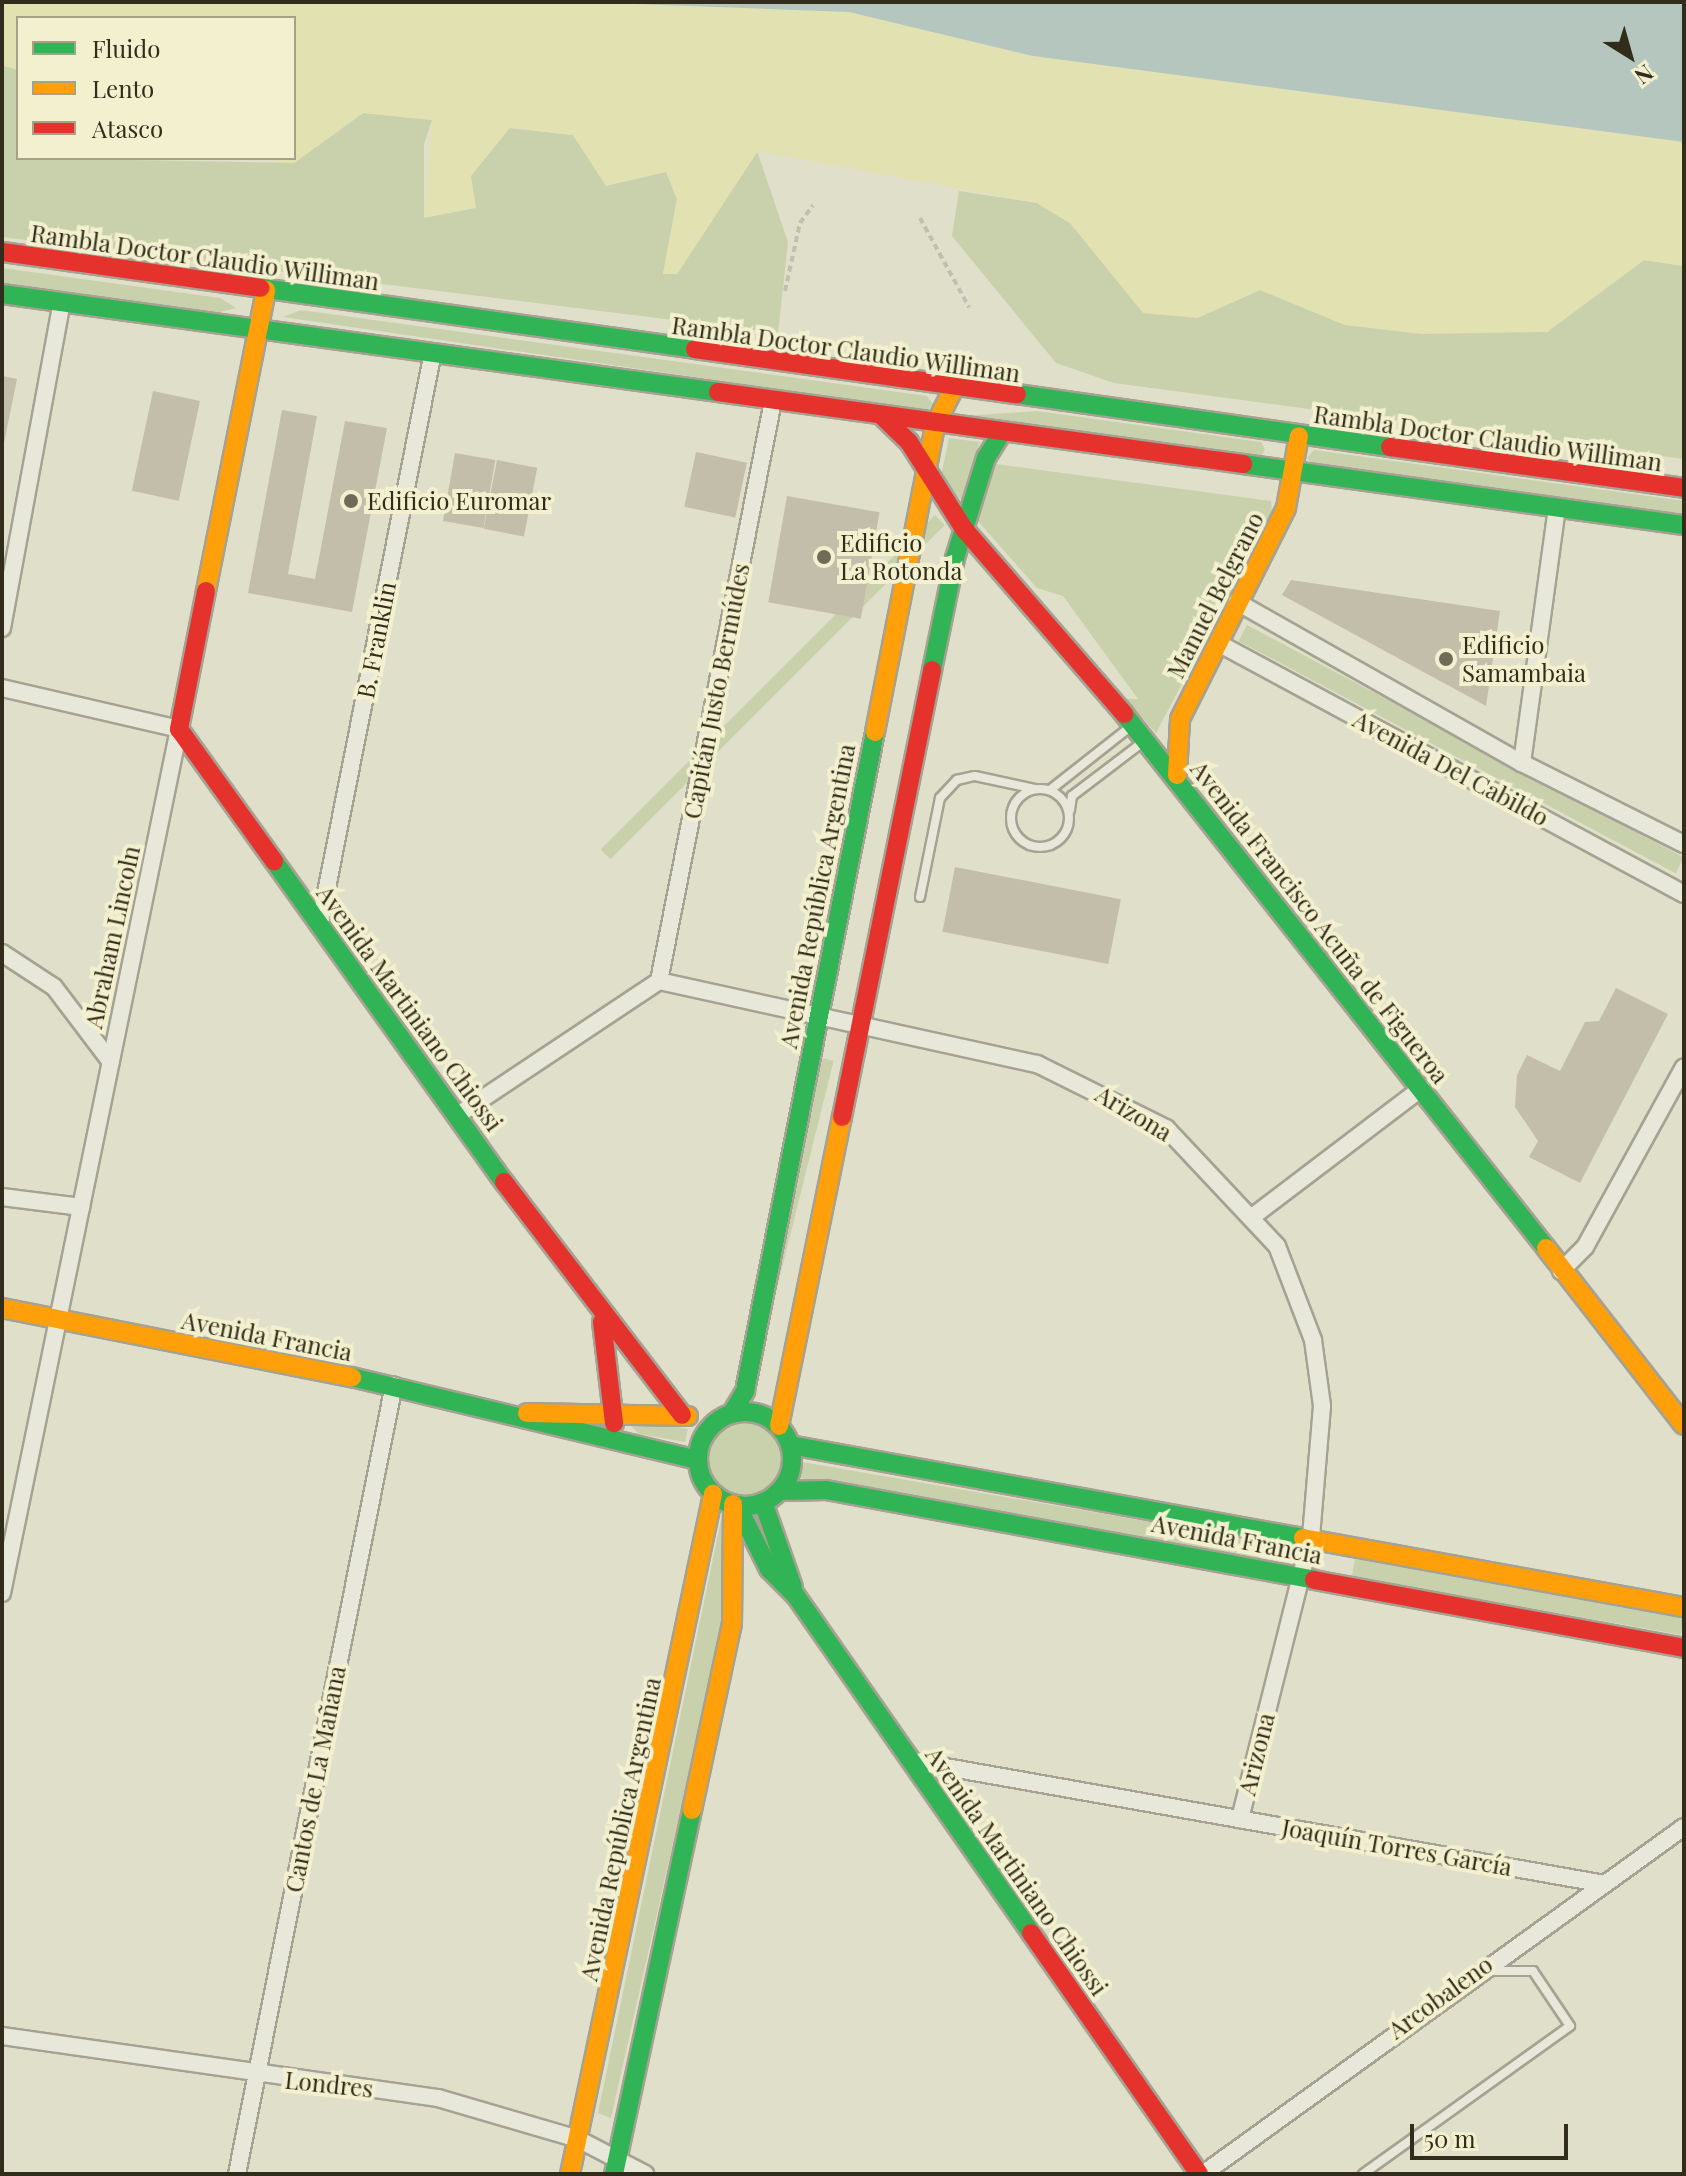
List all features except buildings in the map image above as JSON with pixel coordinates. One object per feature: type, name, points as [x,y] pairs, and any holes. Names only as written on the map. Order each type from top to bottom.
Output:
[{"type":"street","name":"Rambla Doctor Claudio Williman","points":[[2,252],[953,390],[1684,488]]},
{"type":"street","name":"Abraham Lincoln","points":[[3,1584],[266,290]]},
{"type":"street","points":[[2,294],[260,328],[432,357],[1293,470],[1684,525]]},
{"type":"street","points":[[2,628],[62,302]]},
{"type":"street","name":"B. Franklin","points":[[320,923],[432,357]]},
{"type":"street","name":"Avenida República Argentina","points":[[732,1413],[745,1391],[935,425],[953,390]]},
{"type":"street","name":"Capitán Justo Bermúdes","points":[[659,981],[773,401]]},
{"type":"street","name":"Avenida Francisco Acuña de Figueroa","points":[[883,417],[927,471],[964,529],[1130,727],[1177,775],[1684,1425]]},
{"type":"street","points":[[779,1426],[856,1024],[964,529],[986,458],[1001,434]]},
{"type":"street","name":"Manuel Belgrano","points":[[1177,775],[1180,719],[1286,508],[1299,436]]},
{"type":"street","points":[[1522,763],[1557,507]]},
{"type":"street","name":"Avenida Del Cabildo","points":[[1237,602],[1522,763],[1684,844]]},
{"type":"street","name":"Avenida Del Cabildo","points":[[1218,643],[1684,894]]},
{"type":"street","points":[[2,688],[179,729]]},
{"type":"street","name":"Avenida Martiniano Chiossi","points":[[179,729],[601,1317],[682,1415]]},
{"type":"street","points":[[2,953],[54,987],[111,1062]]},
{"type":"street","points":[[458,1115],[659,981]]},
{"type":"street","name":"Arizona","points":[[659,981],[1037,1064],[1103,1092],[1166,1128],[1277,1246],[1313,1340],[1322,1406],[1311,1536],[1240,1819]]},
{"type":"street","points":[[1561,1271],[1585,1247],[1684,1067]]},
{"type":"street","points":[[1252,1217],[1422,1088]]},
{"type":"street","points":[[2,1197],[81,1207]]},
{"type":"street","name":"Avenida Francia","points":[[2,1308],[394,1385],[522,1414],[554,1427],[627,1438],[697,1460]]},
{"type":"street","name":"Avenida Martiniano Chiossi","points":[[601,1317],[611,1409],[627,1438]]},
{"type":"street","name":"Cantos de La Mañana","points":[[237,2174],[394,1385]]},
{"type":"street","name":"Avenida Francia","points":[[522,1414],[611,1409],[682,1415],[715,1422]]},
{"type":"street","points":[[732,1413],[758,1413],[779,1426],[790,1445],[791,1471],[779,1491],[763,1502],[735,1505],[713,1494],[697,1460],[715,1422],[732,1413]]},
{"type":"street","name":"Avenida Francia","points":[[790,1445],[1311,1536],[1684,1607]]},
{"type":"street","name":"Avenida Francia","points":[[779,1491],[826,1490],[1684,1648]]},
{"type":"street","name":"Avenida República Argentina","points":[[570,2174],[713,1494]]},
{"type":"street","name":"Avenida Martiniano Chiossi","points":[[763,1502],[796,1596]]},
{"type":"street","points":[[616,2165],[732,1624],[735,1505]]},
{"type":"street","name":"Avenida Martiniano Chiossi","points":[[735,1505],[769,1569],[796,1596],[1201,2174]]},
{"type":"street","name":"Joaquín Torres García","points":[[912,1761],[1599,1883]]},
{"type":"street","name":"Arcobaleno","points":[[1201,2174],[1599,1883],[1684,1827]]},
{"type":"street","name":"Londres","points":[[2,2036],[256,2077],[438,2098],[578,2139],[616,2165],[645,2174]]},
{"type":"lane","points":[[920,897],[940,798],[957,780],[975,776],[1050,790],[1130,727]]},
{"type":"lane","points":[[1035,789],[1012,809],[1018,839],[1046,848],[1060,841],[1072,796],[1143,742]]},
{"type":"lane","points":[[1050,790],[1070,812]]},
{"type":"lane","points":[[1363,2174],[1570,2026],[1533,1971],[1481,1968]]},
{"type":"path","points":[[785,291],[800,223],[813,205]]},
{"type":"path","points":[[920,218],[969,307]]},
{"type":"shaded area","points":[[580,2],[1684,2],[1684,142],[1033,56],[849,12]]},
{"type":"shaded area","points":[[2,65],[16,69],[16,160],[294,163],[363,113],[432,120],[424,144],[424,218],[510,128],[573,135],[606,185],[666,171],[677,199],[663,274],[677,274],[757,151],[788,242],[778,333],[2,237]]},
{"type":"shaded area","points":[[959,191],[1037,203],[1070,223],[1099,257],[1197,318],[1260,290],[1345,325],[1547,332],[1644,260],[1684,266],[1684,459],[1114,383],[1056,363],[952,236]]},
{"type":"shaded area","points":[[2,268],[220,298],[236,308],[216,313],[2,284]]},
{"type":"shaded area","points":[[301,310],[927,396],[933,404],[927,411],[283,317]]},
{"type":"shaded area","points":[[1037,411],[1261,442],[1265,450],[1261,456],[963,416]]},
{"type":"shaded area","points":[[949,438],[980,442],[961,500],[941,476]]},
{"type":"shaded area","points":[[1314,450],[1684,501],[1684,516],[1312,464],[1307,458]]},
{"type":"shaded area","points":[[996,464],[1271,501],[1272,513],[1156,733],[1125,699],[1138,699],[1063,596],[1037,588],[976,519]]},
{"type":"shaded area","points":[[935,515],[945,525],[610,859],[601,849]]},
{"type":"shaded area","points":[[1247,625],[1684,857],[1676,873],[1239,641]]},
{"type":"shaded area","points":[[822,1058],[834,1061],[750,1398],[738,1395]]},
{"type":"shaded area","points":[[622,1417],[688,1429],[685,1442],[639,1434]]},
{"type":"shaded area","points":[[745,1423],[765,1429],[775,1439],[781,1459],[775,1479],[765,1489],[745,1495],[725,1489],[715,1479],[709,1459],[715,1439],[725,1429]]},
{"type":"shaded area","points":[[802,1462],[1261,1541],[1267,1551],[1258,1559],[800,1478]]},
{"type":"shaded area","points":[[722,1515],[722,1625],[611,2118],[598,2113]]},
{"type":"shaded area","points":[[1355,1559],[1684,1617],[1681,1635],[1352,1577]]},
{"type":"sand","points":[[2,2],[580,2],[849,12],[1033,56],[1684,142],[1684,266],[1644,260],[1547,332],[1421,334],[1345,325],[1260,290],[1197,318],[1143,313],[1070,223],[1037,203],[758,151],[677,274],[663,274],[677,199],[666,172],[606,186],[573,135],[510,128],[471,176],[476,208],[424,218],[432,120],[363,113],[294,163],[263,160],[296,160],[296,16],[16,16],[16,69],[2,65]]},
{"type":"traffic: fast","points":[[261,288],[695,349]]},
{"type":"traffic: fast","points":[[2,294],[718,392]]},
{"type":"traffic: fast","points":[[1017,394],[1390,447]]},
{"type":"traffic: fast","points":[[932,670],[955,558],[986,458],[1001,434]]},
{"type":"traffic: fast","points":[[1243,464],[1684,525]]},
{"type":"traffic: fast","points":[[1124,714],[1546,1248]]},
{"type":"traffic: fast","points":[[732,1413],[745,1391],[875,732]]},
{"type":"traffic: fast","points":[[274,861],[504,1182]]},
{"type":"traffic: fast","points":[[352,1377],[697,1460]]},
{"type":"traffic: fast","points":[[745,1412],[763,1415],[778,1426],[789,1441],[792,1459],[789,1477],[778,1492],[763,1503],[745,1506],[727,1503],[712,1492],[701,1477],[698,1459],[701,1441],[712,1426],[727,1415],[745,1412]]},
{"type":"traffic: fast","points":[[790,1445],[1303,1538]]},
{"type":"traffic: fast","points":[[779,1491],[826,1490],[1314,1580]]},
{"type":"traffic: fast","points":[[763,1502],[793,1587]]},
{"type":"traffic: fast","points":[[737,1505],[769,1569],[796,1596],[1031,1933]]},
{"type":"traffic: fast","points":[[614,2174],[692,1810]]},
{"type":"traffic: slow","points":[[206,591],[266,290]]},
{"type":"traffic: slow","points":[[875,732],[935,425],[953,390]]},
{"type":"traffic: slow","points":[[1177,775],[1180,719],[1286,508],[1299,436]]},
{"type":"traffic: slow","points":[[779,1426],[842,1117]]},
{"type":"traffic: slow","points":[[1546,1248],[1684,1425]]},
{"type":"traffic: slow","points":[[2,1308],[352,1377]]},
{"type":"traffic: slow","points":[[527,1413],[688,1416]]},
{"type":"traffic: slow","points":[[570,2174],[713,1494]]},
{"type":"traffic: slow","points":[[692,1810],[732,1624],[733,1504]]},
{"type":"traffic: slow","points":[[1303,1538],[1684,1607]]},
{"type":"traffic: jam","points":[[2,252],[261,288]]},
{"type":"traffic: jam","points":[[695,349],[1017,394]]},
{"type":"traffic: jam","points":[[718,392],[1243,464]]},
{"type":"traffic: jam","points":[[883,417],[909,442],[964,529],[1124,714]]},
{"type":"traffic: jam","points":[[1390,447],[1684,488]]},
{"type":"traffic: jam","points":[[206,591],[179,729],[274,861]]},
{"type":"traffic: jam","points":[[842,1117],[932,670]]},
{"type":"traffic: jam","points":[[504,1182],[682,1415]]},
{"type":"traffic: jam","points":[[602,1322],[614,1423]]},
{"type":"traffic: jam","points":[[1314,1580],[1684,1648]]},
{"type":"traffic: jam","points":[[1031,1933],[1199,2174]]},
{"type":"place","name":"Edificio Euromar","points":[[351,501]]},
{"type":"place","name":"Edificio La Rotonda","points":[[824,557]]},
{"type":"place","name":"Edificio Samambaia","points":[[1446,659]]}]
